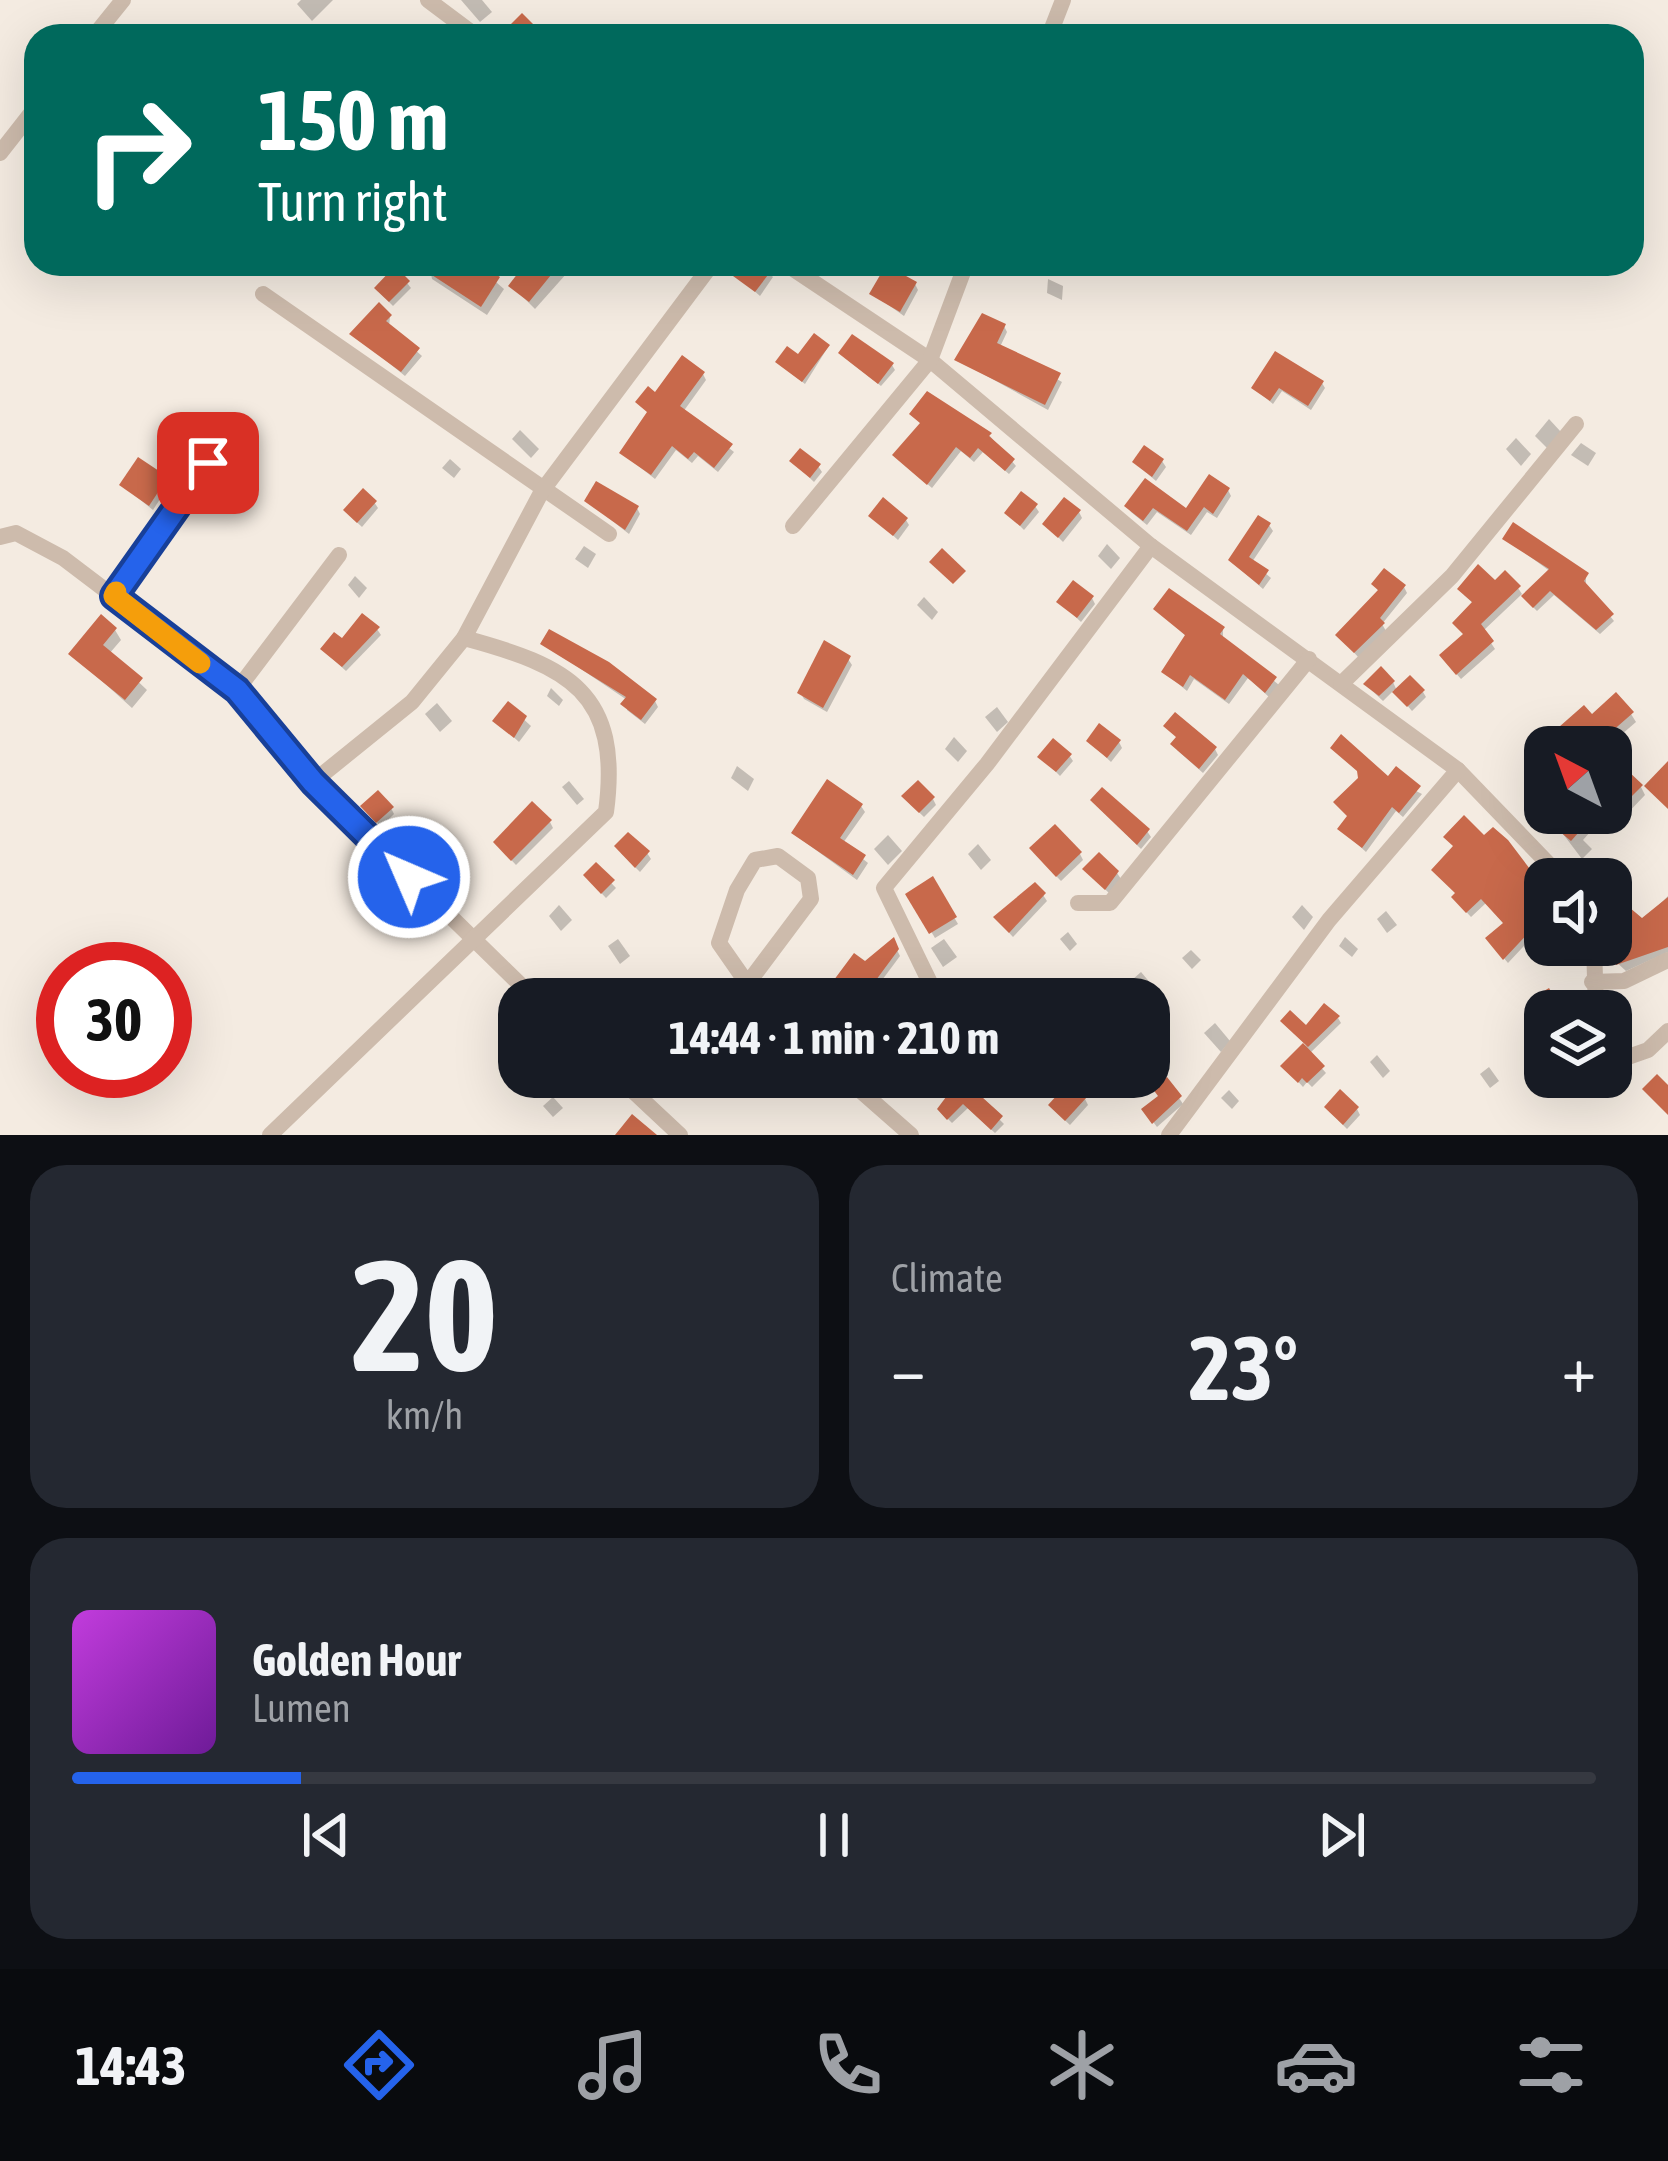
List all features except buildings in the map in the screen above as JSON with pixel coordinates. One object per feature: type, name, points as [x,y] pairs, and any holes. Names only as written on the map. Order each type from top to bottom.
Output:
[{"type":"street","points":[[104,24],[123,0]]},
{"type":"street","points":[[428,0],[460,24]]},
{"type":"street","points":[[0,153],[24,122]]},
{"type":"street","points":[[313,782],[412,703],[464,638],[542,491],[703,276]]},
{"type":"street","points":[[805,276],[930,360],[1151,546],[1458,770],[1542,858]]},
{"type":"street","points":[[794,526],[930,360],[962,276]]},
{"type":"street","points":[[263,294],[609,534]]},
{"type":"street","points":[[1341,684],[1452,576],[1576,424]]},
{"type":"street","points":[[114,596],[208,463]]},
{"type":"street","points":[[0,537],[16,533],[48,550],[237,690],[313,782],[513,978]]},
{"type":"street","points":[[928,978],[884,888],[987,764],[1151,546]]},
{"type":"street","points":[[237,690],[339,555]]},
{"type":"street","points":[[270,1135],[606,812],[613,759],[592,702],[542,659],[464,638]]},
{"type":"street","points":[[1078,904],[1111,903],[1309,659]]},
{"type":"street","points":[[1169,1135],[1329,920],[1458,770]]},
{"type":"street","points":[[778,856],[808,878],[811,899],[751,993],[718,943],[737,890],[755,860],[778,856]]},
{"type":"street","points":[[1592,982],[1624,981],[1668,960]]},
{"type":"street","points":[[1593,966],[1593,990]]},
{"type":"street","points":[[1632,1056],[1648,1050],[1668,1031]]},
{"type":"street","points":[[640,1098],[680,1135]]},
{"type":"street","points":[[875,1098],[911,1135]]},
{"type":"slow traffic","points":[[116,592],[114,596],[153,629],[200,663]]},
{"type":"route","points":[[208,463],[114,596],[237,690],[313,782],[409,877]]}]
